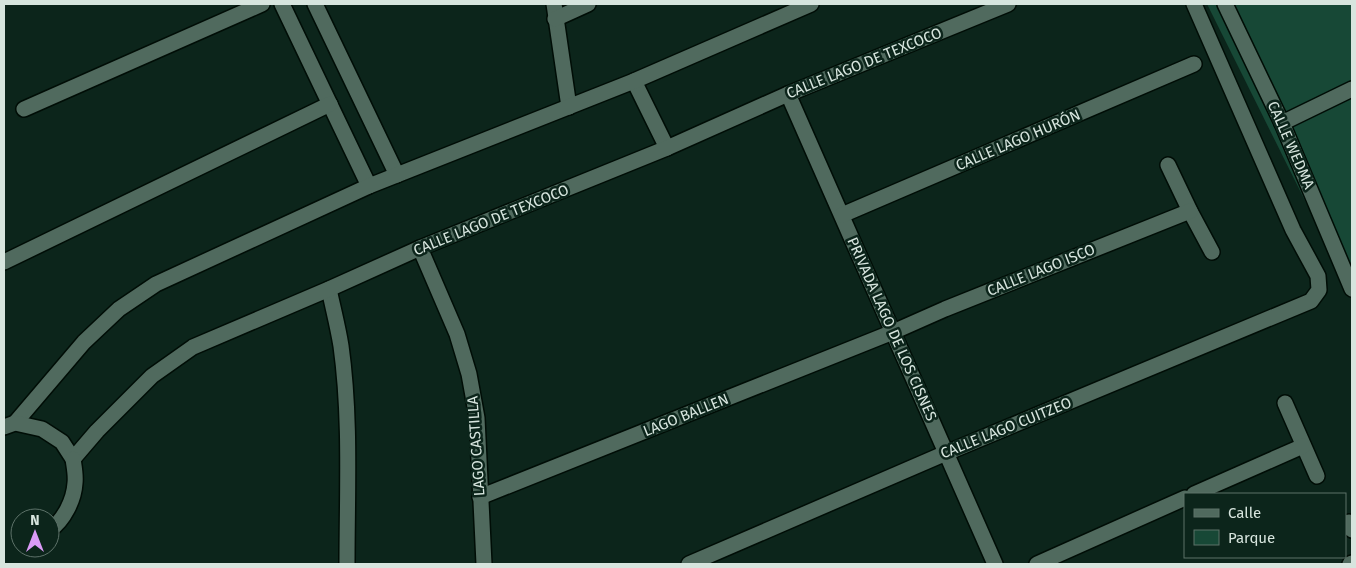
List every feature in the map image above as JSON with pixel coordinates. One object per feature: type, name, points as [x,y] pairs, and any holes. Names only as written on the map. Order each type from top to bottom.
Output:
[{"type":"street","points":[[24,109],[262,4]]},
{"type":"street","points":[[282,4],[369,186]]},
{"type":"street","points":[[315,4],[397,175]]},
{"type":"street","points":[[569,107],[555,11],[588,4]]},
{"type":"street","points":[[9,425],[84,342],[119,309],[156,284],[369,186],[634,81],[810,4]]},
{"type":"street","name":"CALLE LAGO DE TEXCOCO","points":[[73,459],[97,431],[152,376],[193,347],[420,248],[666,148],[788,94],[1008,4]]},
{"type":"street","name":"CALLE LAGO CUITZEO","points":[[689,564],[946,453],[1311,301],[1319,290],[1318,276],[1293,230],[1194,4]]},
{"type":"street","name":"CALLE WEDMA","points":[[1225,4],[1282,123],[1352,289]]},
{"type":"street","name":"CALLE LAGO HURÓN","points":[[842,215],[1194,64]]},
{"type":"street","points":[[634,81],[666,148]]},
{"type":"street","points":[[1282,123],[1352,90]]},
{"type":"street","name":"PRIVADA LAGO DE LOS CISNES","points":[[788,94],[995,564]]},
{"type":"street","points":[[4,262],[330,104]]},
{"type":"street","points":[[1168,165],[1212,252]]},
{"type":"street","name":"CALLE LAGO ISCO","points":[[893,332],[945,309],[1190,211]]},
{"type":"street","name":"LAGO CASTILLA","points":[[420,248],[458,334],[469,374],[477,418],[484,564]]},
{"type":"street","points":[[329,289],[341,345],[345,390],[348,439],[347,564]]},
{"type":"street","name":"LAGO BALLEN","points":[[480,497],[893,332]]},
{"type":"street","points":[[1284,403],[1317,476]]},
{"type":"street","points":[[9,425],[42,429],[62,442],[73,459],[75,483],[70,506],[60,520]]},
{"type":"street","points":[[1196,493],[1303,446]]},
{"type":"street","points":[[1037,564],[1184,498]]},
{"type":"green space","points":[[1207,4],[1352,4],[1352,295]]}]
